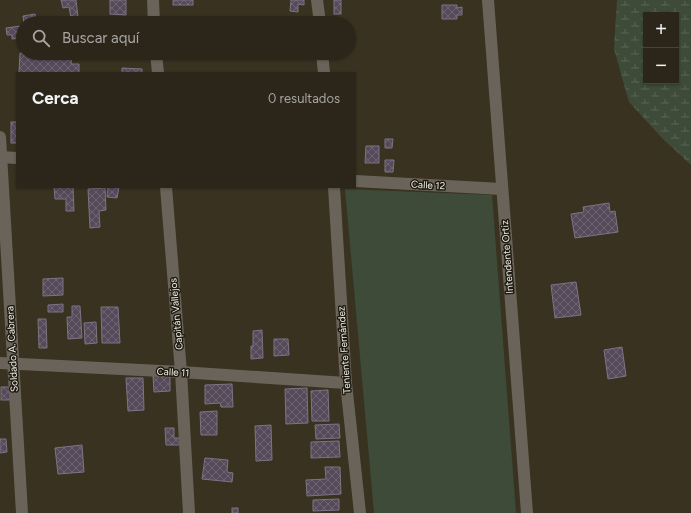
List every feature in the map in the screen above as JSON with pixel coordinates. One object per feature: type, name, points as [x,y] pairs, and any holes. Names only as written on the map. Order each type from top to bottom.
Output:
[{"type":"street","points":[[152,0],[153,16]]},
{"type":"street","points":[[318,0],[319,16]]},
{"type":"street","name":"Intendente Ortiz","points":[[488,0],[527,513]]},
{"type":"street","points":[[157,60],[158,72]]},
{"type":"street","points":[[323,60],[324,72]]},
{"type":"street","name":"Soldado A. Cabrera","points":[[0,137],[22,513]]},
{"type":"street","points":[[1,157],[16,158]]},
{"type":"street","name":"Calle 12","points":[[356,181],[502,189]]},
{"type":"street","name":"Capitán Vallejos","points":[[166,188],[181,372],[189,513]]},
{"type":"street","name":"Teniente Fernández","points":[[334,188],[346,383],[360,513]]},
{"type":"street","name":"Calle 11","points":[[0,363],[181,372],[346,383]]},
{"type":"green space","points":[[617,0],[691,0],[691,165],[663,139],[629,102],[614,49]]},
{"type":"green space","points":[[345,189],[492,195],[516,513],[374,513]]},
{"type":"building","points":[[61,0],[76,0],[78,16],[71,16],[69,7],[63,8]]},
{"type":"building","points":[[110,0],[126,0],[126,15],[110,14]]},
{"type":"building","points":[[173,0],[193,0],[193,5],[173,5]]},
{"type":"building","points":[[291,0],[304,0],[304,5],[298,4],[298,12],[290,11]]},
{"type":"building","points":[[334,0],[341,0],[341,14],[334,14]]},
{"type":"building","points":[[442,5],[457,5],[457,8],[462,7],[462,15],[457,15],[457,19],[442,19]]},
{"type":"building","points":[[35,14],[35,16],[23,16]]},
{"type":"building","points":[[16,27],[16,39],[12,39],[12,35],[7,35],[6,28]]},
{"type":"building","points":[[20,60],[71,60],[71,64],[79,64],[79,72],[19,72]]},
{"type":"building","points":[[122,68],[142,69],[142,72],[122,72]]},
{"type":"building","points":[[11,122],[16,122],[16,143],[11,143]]},
{"type":"building","points":[[385,139],[393,139],[392,148],[385,148]]},
{"type":"building","points":[[366,146],[379,146],[379,163],[365,163]]},
{"type":"building","points":[[385,160],[394,160],[393,172],[385,172]]},
{"type":"building","points":[[54,188],[73,188],[74,211],[66,211],[66,199],[55,199]]},
{"type":"building","points":[[105,188],[106,210],[99,211],[100,227],[90,228],[88,189]]},
{"type":"building","points":[[108,188],[119,188],[117,198],[107,197]]},
{"type":"building","points":[[609,203],[610,212],[615,211],[618,232],[575,238],[571,214],[584,212],[583,207]]},
{"type":"building","points":[[63,278],[63,295],[43,296],[43,279]]},
{"type":"building","points":[[576,282],[581,315],[555,318],[551,285]]},
{"type":"building","points":[[63,304],[63,312],[48,312],[48,305]]},
{"type":"building","points":[[72,306],[80,306],[82,338],[68,339],[67,317],[72,317]]},
{"type":"building","points":[[101,307],[118,307],[120,343],[102,343]]},
{"type":"building","points":[[38,319],[46,319],[47,348],[39,348]]},
{"type":"building","points":[[96,322],[97,343],[85,344],[84,323]]},
{"type":"building","points":[[262,330],[263,358],[251,359],[253,331]]},
{"type":"building","points":[[274,339],[288,339],[289,355],[274,356]]},
{"type":"building","points":[[622,347],[626,376],[608,379],[604,350]]},
{"type":"building","points":[[170,375],[170,391],[154,392],[153,376]]},
{"type":"building","points":[[126,378],[143,378],[144,410],[128,411]]},
{"type":"building","points":[[232,384],[233,407],[221,407],[220,403],[205,404],[205,385]]},
{"type":"building","points":[[1,387],[10,387],[10,400],[1,400]]},
{"type":"building","points":[[307,388],[308,423],[286,424],[285,389]]},
{"type":"building","points":[[328,390],[329,421],[312,421],[311,391]]},
{"type":"building","points":[[217,411],[217,435],[201,435],[200,412]]},
{"type":"building","points":[[339,424],[340,438],[316,439],[315,425]]},
{"type":"building","points":[[271,425],[272,460],[256,461],[255,426]]},
{"type":"building","points":[[165,428],[174,428],[174,438],[180,438],[180,445],[166,445]]},
{"type":"building","points":[[0,439],[6,439],[7,452],[0,453]]},
{"type":"building","points":[[339,441],[340,457],[311,458],[311,442]]},
{"type":"building","points":[[82,445],[84,472],[58,474],[55,448]]},
{"type":"building","points":[[205,458],[228,460],[227,472],[233,473],[232,482],[202,479]]},
{"type":"building","points":[[325,467],[340,467],[341,494],[307,496],[306,480],[326,479]]},
{"type":"building","points":[[339,499],[339,510],[313,511],[313,500]]},
{"type":"building","points":[[232,508],[238,508],[238,513],[232,513]]}]
